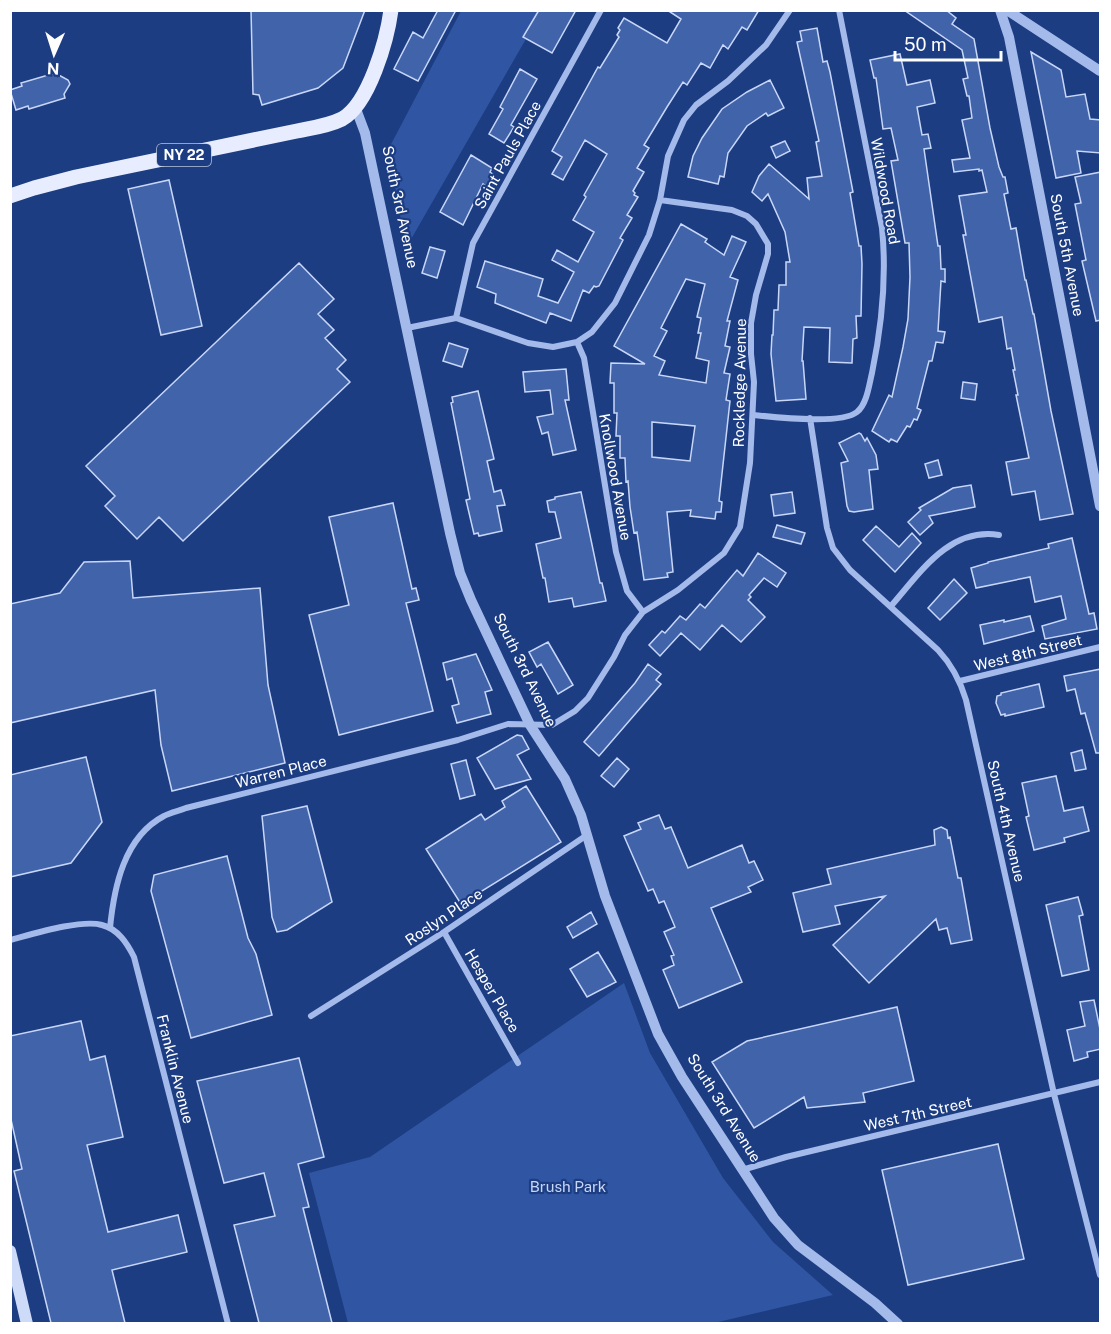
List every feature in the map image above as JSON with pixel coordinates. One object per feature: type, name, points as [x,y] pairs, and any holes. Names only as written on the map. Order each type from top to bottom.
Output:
[{"type":"main road","points":[[356,109],[383,47],[392,10]]},
{"type":"main road","name":"NY 22","points":[[10,196],[76,177],[330,123],[356,109]]},
{"type":"main road","points":[[10,1251],[27,1323]]},
{"type":"street","name":"Saint Pauls Place","points":[[456,318],[474,243],[601,10]]},
{"type":"street","points":[[407,328],[456,318],[543,346],[563,346],[577,342],[601,323],[615,303],[650,235],[660,200],[668,156],[684,120],[696,105],[728,81],[766,45],[790,10]]},
{"type":"street","name":"Wildwood Road","points":[[753,415],[810,418],[849,416],[857,412],[862,406],[870,381],[881,333],[885,261],[882,228],[839,10]]},
{"type":"street","name":"South 5th Avenue","points":[[1000,10],[1009,37],[1101,506]]},
{"type":"street","points":[[1007,10],[1101,71]]},
{"type":"street","name":"South 3rd Avenue","points":[[356,109],[365,133],[460,573],[530,724],[565,779],[581,814],[605,896],[658,1034],[682,1077],[774,1218],[798,1245],[898,1323]]},
{"type":"street","name":"Rockledge Avenue","points":[[530,724],[552,725],[575,711],[588,698],[625,635],[643,612],[678,590],[724,553],[740,527],[750,463],[753,415],[751,323],[756,295],[768,254],[768,244],[756,224],[747,216],[732,210],[660,200]]},
{"type":"street","name":"Knollwood Avenue","points":[[577,342],[584,358],[616,552],[627,591],[643,612]]},
{"type":"street","name":"South 4th Avenue","points":[[810,418],[827,528],[833,548],[850,570],[938,650],[960,681],[972,723],[1054,1094],[1101,1275]]},
{"type":"street","points":[[891,606],[932,560],[949,545],[957,540],[984,533],[999,535]]},
{"type":"street","name":"West 8th Street","points":[[960,681],[1101,647]]},
{"type":"street","name":"Warren Place","points":[[111,928],[114,894],[128,855],[138,838],[165,816],[196,806],[458,740],[508,724],[530,724]]},
{"type":"street","name":"Roslyn Place","points":[[311,1016],[444,932],[588,834]]},
{"type":"street","points":[[10,940],[62,927],[101,924],[111,928]]},
{"type":"street","name":"Franklin Avenue","points":[[111,928],[127,943],[134,957],[228,1323]]},
{"type":"street","name":"Hesper Place","points":[[444,932],[518,1063]]},
{"type":"street","name":"West 7th Street","points":[[741,1170],[786,1157],[1101,1082]]},
{"type":"green space","points":[[461,11],[542,11],[406,248],[388,150]]},
{"type":"green space","name":"Brush Park","points":[[624,983],[650,1053],[723,1178],[773,1242],[833,1295],[714,1323],[348,1323],[309,1173],[370,1157]]},
{"type":"building","points":[[251,10],[365,10],[343,68],[318,88],[262,105],[259,95],[253,94]]},
{"type":"building","points":[[438,10],[456,10],[418,81],[394,69],[413,32],[423,38]]},
{"type":"building","points":[[539,10],[576,10],[552,53],[523,37]]},
{"type":"building","points":[[667,10],[759,10],[747,30],[742,27],[728,49],[723,45],[710,68],[701,63],[687,85],[683,82],[644,145],[649,148],[637,168],[644,172],[633,191],[638,197],[627,215],[632,218],[620,238],[623,240],[599,286],[594,286],[589,293],[583,290],[571,321],[550,313],[546,323],[495,303],[496,294],[477,287],[485,261],[543,279],[538,296],[558,303],[574,272],[552,260],[557,250],[578,262],[594,232],[573,220],[607,154],[585,140],[563,180],[552,174],[562,157],[552,151],[598,67],[600,68],[619,37],[618,28],[624,18],[667,43],[681,19]]},
{"type":"building","points":[[904,10],[946,10],[956,18],[952,24],[974,39],[990,128],[999,167],[1005,177],[1008,193],[1004,194],[1011,229],[1016,228],[1025,280],[1034,314],[1051,411],[1073,514],[1040,520],[1035,491],[1012,495],[1006,462],[1029,458],[1016,395],[1018,395],[1013,370],[1015,370],[1011,348],[1007,349],[1002,317],[979,322],[963,235],[966,235],[959,196],[987,192],[982,170],[954,172],[952,160],[970,158],[962,120],[972,118],[969,96],[967,96],[963,79],[968,78],[962,50]]},
{"type":"building","points":[[817,28],[823,62],[827,61],[830,72],[853,192],[850,193],[859,246],[861,246],[861,316],[856,316],[857,338],[853,339],[852,363],[829,362],[830,328],[804,327],[802,361],[806,399],[776,401],[771,354],[774,310],[778,310],[779,285],[786,285],[786,262],[790,262],[785,232],[768,194],[762,201],[752,192],[759,176],[769,164],[809,199],[807,178],[822,176],[816,142],[819,141],[797,42],[802,41],[800,31]]},
{"type":"building","points":[[1031,52],[1061,70],[1066,97],[1085,94],[1090,119],[1101,120],[1101,153],[1077,151],[1081,173],[1056,178]]},
{"type":"building","points":[[900,54],[907,85],[930,80],[935,103],[917,107],[922,135],[928,134],[931,148],[924,149],[938,246],[940,246],[941,269],[945,269],[945,282],[941,281],[938,331],[945,332],[943,343],[936,342],[932,361],[929,361],[917,408],[921,410],[917,420],[914,419],[910,427],[907,426],[897,442],[891,439],[889,442],[872,431],[889,395],[892,397],[903,347],[908,319],[909,243],[905,243],[891,161],[898,160],[891,128],[883,129],[876,78],[874,78],[870,60]]},
{"type":"building","points":[[520,69],[537,79],[511,125],[514,127],[504,143],[489,134],[503,109],[500,107]]},
{"type":"building","points":[[55,73],[68,80],[70,84],[64,94],[65,98],[29,109],[28,106],[16,110],[10,90],[22,86],[21,83]]},
{"type":"building","points":[[770,80],[784,108],[768,116],[766,113],[747,126],[728,153],[724,177],[720,176],[718,184],[688,177],[693,156],[702,138],[722,109]]},
{"type":"building","points":[[785,141],[790,151],[776,158],[771,147]]},
{"type":"building","points":[[471,155],[492,168],[490,172],[494,175],[487,187],[483,184],[463,225],[440,212]]},
{"type":"building","points":[[1101,172],[1101,320],[1096,321],[1082,261],[1086,260],[1075,204],[1081,203],[1075,177]]},
{"type":"building","points":[[169,180],[202,326],[161,335],[128,189]]},
{"type":"building","points":[[681,224],[707,239],[705,242],[724,255],[732,236],[746,242],[730,277],[738,280],[727,321],[730,321],[725,346],[730,347],[724,373],[730,374],[726,400],[730,401],[719,501],[722,502],[721,512],[716,512],[715,519],[690,516],[691,510],[667,512],[673,572],[667,573],[668,577],[644,580],[637,532],[634,533],[628,481],[626,482],[625,458],[620,458],[620,436],[616,436],[617,413],[614,413],[614,383],[610,383],[611,363],[645,364],[614,346]],"holes":[[[686,279],[705,284],[697,317],[701,318],[698,333],[701,333],[696,358],[709,361],[706,383],[659,375],[665,361],[654,356],[667,331],[661,328]],[[652,422],[695,426],[690,461],[652,457]]]},
{"type":"building","points":[[430,247],[445,251],[437,278],[422,273]]},
{"type":"building","points":[[299,263],[334,299],[318,314],[334,330],[325,338],[346,360],[337,369],[350,382],[183,541],[159,517],[137,539],[105,506],[115,496],[86,466]]},
{"type":"building","points":[[449,343],[468,349],[462,367],[443,361]]},
{"type":"building","points":[[566,369],[569,400],[565,400],[576,450],[553,455],[548,432],[542,434],[537,417],[553,414],[550,390],[525,392],[523,372]]},
{"type":"building","points":[[963,382],[977,384],[975,400],[961,398]]},
{"type":"building","points":[[478,391],[494,459],[487,461],[494,492],[501,490],[505,505],[497,506],[502,531],[479,536],[478,533],[474,534],[466,500],[470,499],[451,403],[453,402],[452,397]]},
{"type":"building","points":[[859,433],[865,441],[867,438],[876,455],[878,469],[869,470],[873,509],[854,512],[849,511],[847,506],[841,463],[848,461],[839,443]]},
{"type":"building","points":[[938,460],[942,475],[929,478],[925,464]]},
{"type":"building","points":[[971,485],[975,507],[929,516],[933,523],[920,535],[908,522],[921,510],[919,508],[953,488]]},
{"type":"building","points":[[581,492],[600,583],[602,583],[606,601],[574,607],[572,598],[549,602],[536,544],[561,538],[555,512],[549,512],[547,501],[555,497]]},
{"type":"building","points":[[792,492],[795,513],[774,516],[771,495]]},
{"type":"building","points":[[393,503],[412,589],[416,588],[419,600],[406,603],[433,711],[339,735],[309,615],[349,605],[329,517]]},
{"type":"building","points":[[777,525],[805,533],[801,544],[773,537]]},
{"type":"building","points":[[876,526],[899,547],[912,533],[921,543],[895,572],[863,540]]},
{"type":"building","points":[[1072,538],[1089,614],[1094,613],[1097,629],[1045,639],[1042,626],[1066,619],[1061,596],[1035,602],[1030,577],[976,588],[971,568],[1049,548],[1048,544]]},
{"type":"building","points":[[758,553],[786,573],[777,587],[764,578],[749,595],[751,597],[748,600],[765,617],[741,642],[722,625],[700,650],[681,633],[660,656],[649,645],[662,631],[665,633],[680,616],[686,620],[700,604],[705,608],[737,570],[743,576]]},
{"type":"building","points":[[130,561],[133,598],[260,588],[268,685],[285,763],[172,791],[161,745],[155,690],[10,723],[10,604],[60,593],[84,562]]},
{"type":"building","points":[[954,579],[967,593],[940,620],[928,608]]},
{"type":"building","points":[[1030,616],[1034,631],[984,644],[980,625]]},
{"type":"building","points":[[548,642],[573,685],[558,694],[541,664],[537,667],[529,652]]},
{"type":"building","points":[[476,654],[492,690],[485,692],[491,714],[457,723],[452,706],[459,704],[452,678],[447,680],[443,663]]},
{"type":"building","points":[[648,664],[661,674],[656,680],[661,684],[599,756],[584,742],[635,683]]},
{"type":"building","points":[[1101,669],[1101,753],[1096,753],[1085,713],[1081,714],[1075,689],[1067,691],[1064,676]]},
{"type":"building","points":[[1039,684],[1044,707],[1001,715],[996,703],[997,696]]},
{"type":"building","points":[[517,735],[522,736],[529,749],[517,755],[531,779],[495,789],[477,758]]},
{"type":"building","points":[[1082,750],[1086,769],[1075,771],[1071,753]]},
{"type":"building","points":[[86,757],[102,822],[71,863],[10,877],[10,775]]},
{"type":"building","points":[[617,758],[629,769],[614,787],[601,776]]},
{"type":"building","points":[[466,760],[475,795],[460,799],[451,764]]},
{"type":"building","points":[[1056,776],[1064,811],[1083,807],[1089,831],[1064,838],[1065,842],[1034,850],[1026,817],[1029,816],[1022,783]]},
{"type":"building","points":[[526,786],[561,842],[461,904],[426,849],[481,814],[485,820],[505,807],[502,801]]},
{"type":"building","points":[[307,806],[332,902],[287,930],[277,932],[272,917],[262,816]]},
{"type":"building","points":[[659,815],[665,829],[671,827],[688,868],[742,845],[749,863],[754,861],[763,880],[748,887],[751,892],[711,908],[742,982],[679,1008],[663,970],[674,965],[671,956],[674,955],[664,932],[675,927],[664,901],[659,903],[653,889],[648,891],[624,836],[641,829],[638,823]]},
{"type":"building","points":[[941,827],[947,830],[948,838],[950,837],[958,878],[961,878],[972,940],[951,944],[947,928],[939,930],[936,919],[869,983],[833,945],[885,896],[835,906],[840,924],[803,932],[793,893],[831,884],[827,869],[935,845],[934,830]]},
{"type":"building","points":[[227,856],[248,938],[256,954],[272,1015],[191,1038],[151,891],[154,875]]},
{"type":"building","points":[[1078,897],[1083,915],[1079,916],[1089,970],[1062,976],[1046,905]]},
{"type":"building","points":[[591,912],[597,924],[573,938],[567,927]]},
{"type":"building","points":[[598,952],[616,982],[587,997],[570,969]]},
{"type":"building","points":[[1094,1000],[1101,1034],[1101,1049],[1087,1052],[1088,1057],[1074,1061],[1067,1030],[1085,1026],[1080,1002]]},
{"type":"building","points":[[897,1007],[914,1081],[863,1093],[865,1102],[807,1108],[804,1097],[754,1128],[712,1062],[747,1041]]},
{"type":"building","points":[[81,1021],[90,1060],[105,1056],[123,1137],[87,1145],[108,1232],[178,1215],[187,1252],[112,1270],[125,1323],[51,1323],[14,1171],[22,1169],[10,1115],[10,1036]]},
{"type":"building","points":[[299,1058],[324,1157],[298,1164],[309,1207],[303,1208],[332,1323],[259,1323],[234,1225],[275,1216],[264,1173],[224,1183],[197,1081]]},
{"type":"building","points":[[998,1144],[1024,1259],[908,1285],[882,1170]]}]
